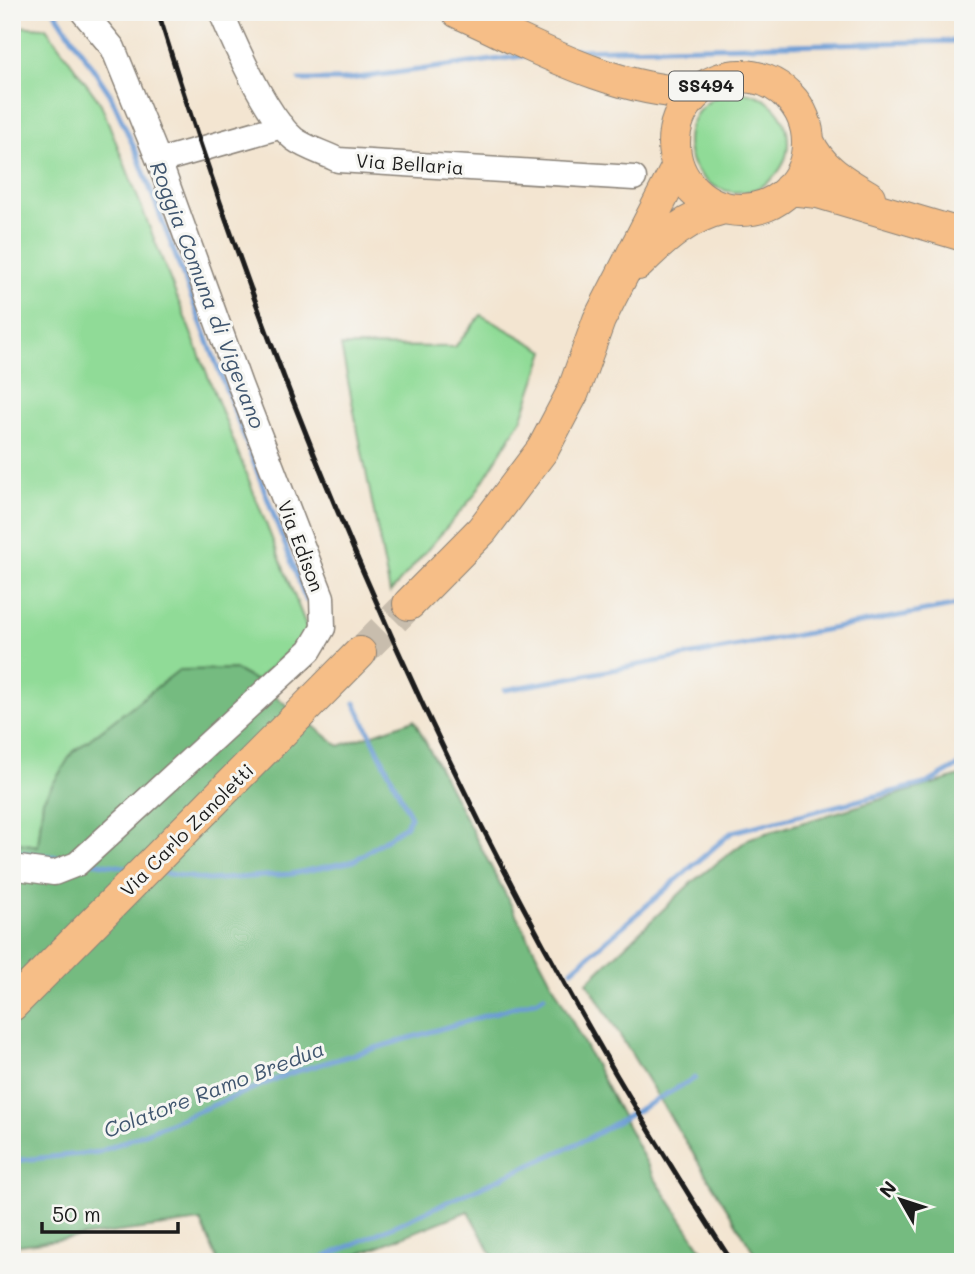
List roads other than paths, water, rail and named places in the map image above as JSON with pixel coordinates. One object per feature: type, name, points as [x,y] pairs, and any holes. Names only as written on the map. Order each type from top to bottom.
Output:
[{"type":"main road","name":"SS494","points":[[458,12],[594,73],[663,92],[696,93]]},
{"type":"main road","name":"SS494","points":[[594,73],[652,114],[696,193],[724,208]]},
{"type":"main road","name":"SS494","points":[[676,155],[684,108],[696,93],[718,80],[734,76],[767,81],[783,91],[796,105],[815,158],[840,179],[877,201],[952,232]]},
{"type":"main road","points":[[618,286],[677,227],[700,214],[724,208],[759,207],[789,189],[800,174],[808,141]]},
{"type":"main road","points":[[409,604],[482,530],[543,449],[573,392],[599,320],[618,286],[676,155]]},
{"type":"main road","name":"SS494","points":[[789,189],[818,192],[952,232]]},
{"type":"main road","name":"Via Carlo Zanoletti","points":[[12,1005],[360,653]]},
{"type":"street","name":"Via Edison","points":[[12,867],[54,873],[82,860],[310,650],[323,628],[321,597],[159,161],[113,48],[83,12]]},
{"type":"street","name":"Via Bellaria","points":[[222,12],[236,48],[282,126],[295,140],[338,160],[634,178]]},
{"type":"street","points":[[159,161],[282,126]]},
{"type":"waterway","name":"Roggia Comuna di Vigevano","points":[[55,12],[110,94],[137,154],[306,600]]},
{"type":"waterway","name":"Roggia Comuna di Vigevano","points":[[574,50],[963,41]]},
{"type":"waterway","name":"Roggia Comuna di Vigevano","points":[[300,80],[342,80],[523,56]]},
{"type":"waterway","points":[[505,690],[963,604]]},
{"type":"waterway","name":"Roggia Comuna di Vigevano","points":[[157,872],[208,880],[291,874],[354,861],[405,826],[411,817],[355,703]]},
{"type":"waterway","name":"Colatore Ramo Bredua","points":[[572,970],[732,832],[928,783],[963,763]]},
{"type":"waterway","name":"Roggia Comuna di Vigevano","points":[[12,852],[65,858]]},
{"type":"waterway","name":"Roggia Comuna di Vigevano","points":[[92,862],[130,868]]},
{"type":"waterway","name":"Colatore Ramo Bredua","points":[[12,1161],[99,1152],[291,1073],[544,996]]},
{"type":"waterway","points":[[314,1262],[587,1139],[695,1078]]},
{"type":"tunnel","points":[[360,653],[409,604]]},
{"type":"railway","points":[[158,12],[211,176],[269,338],[332,499],[401,657],[475,813],[555,966],[641,1116],[732,1262]]}]
